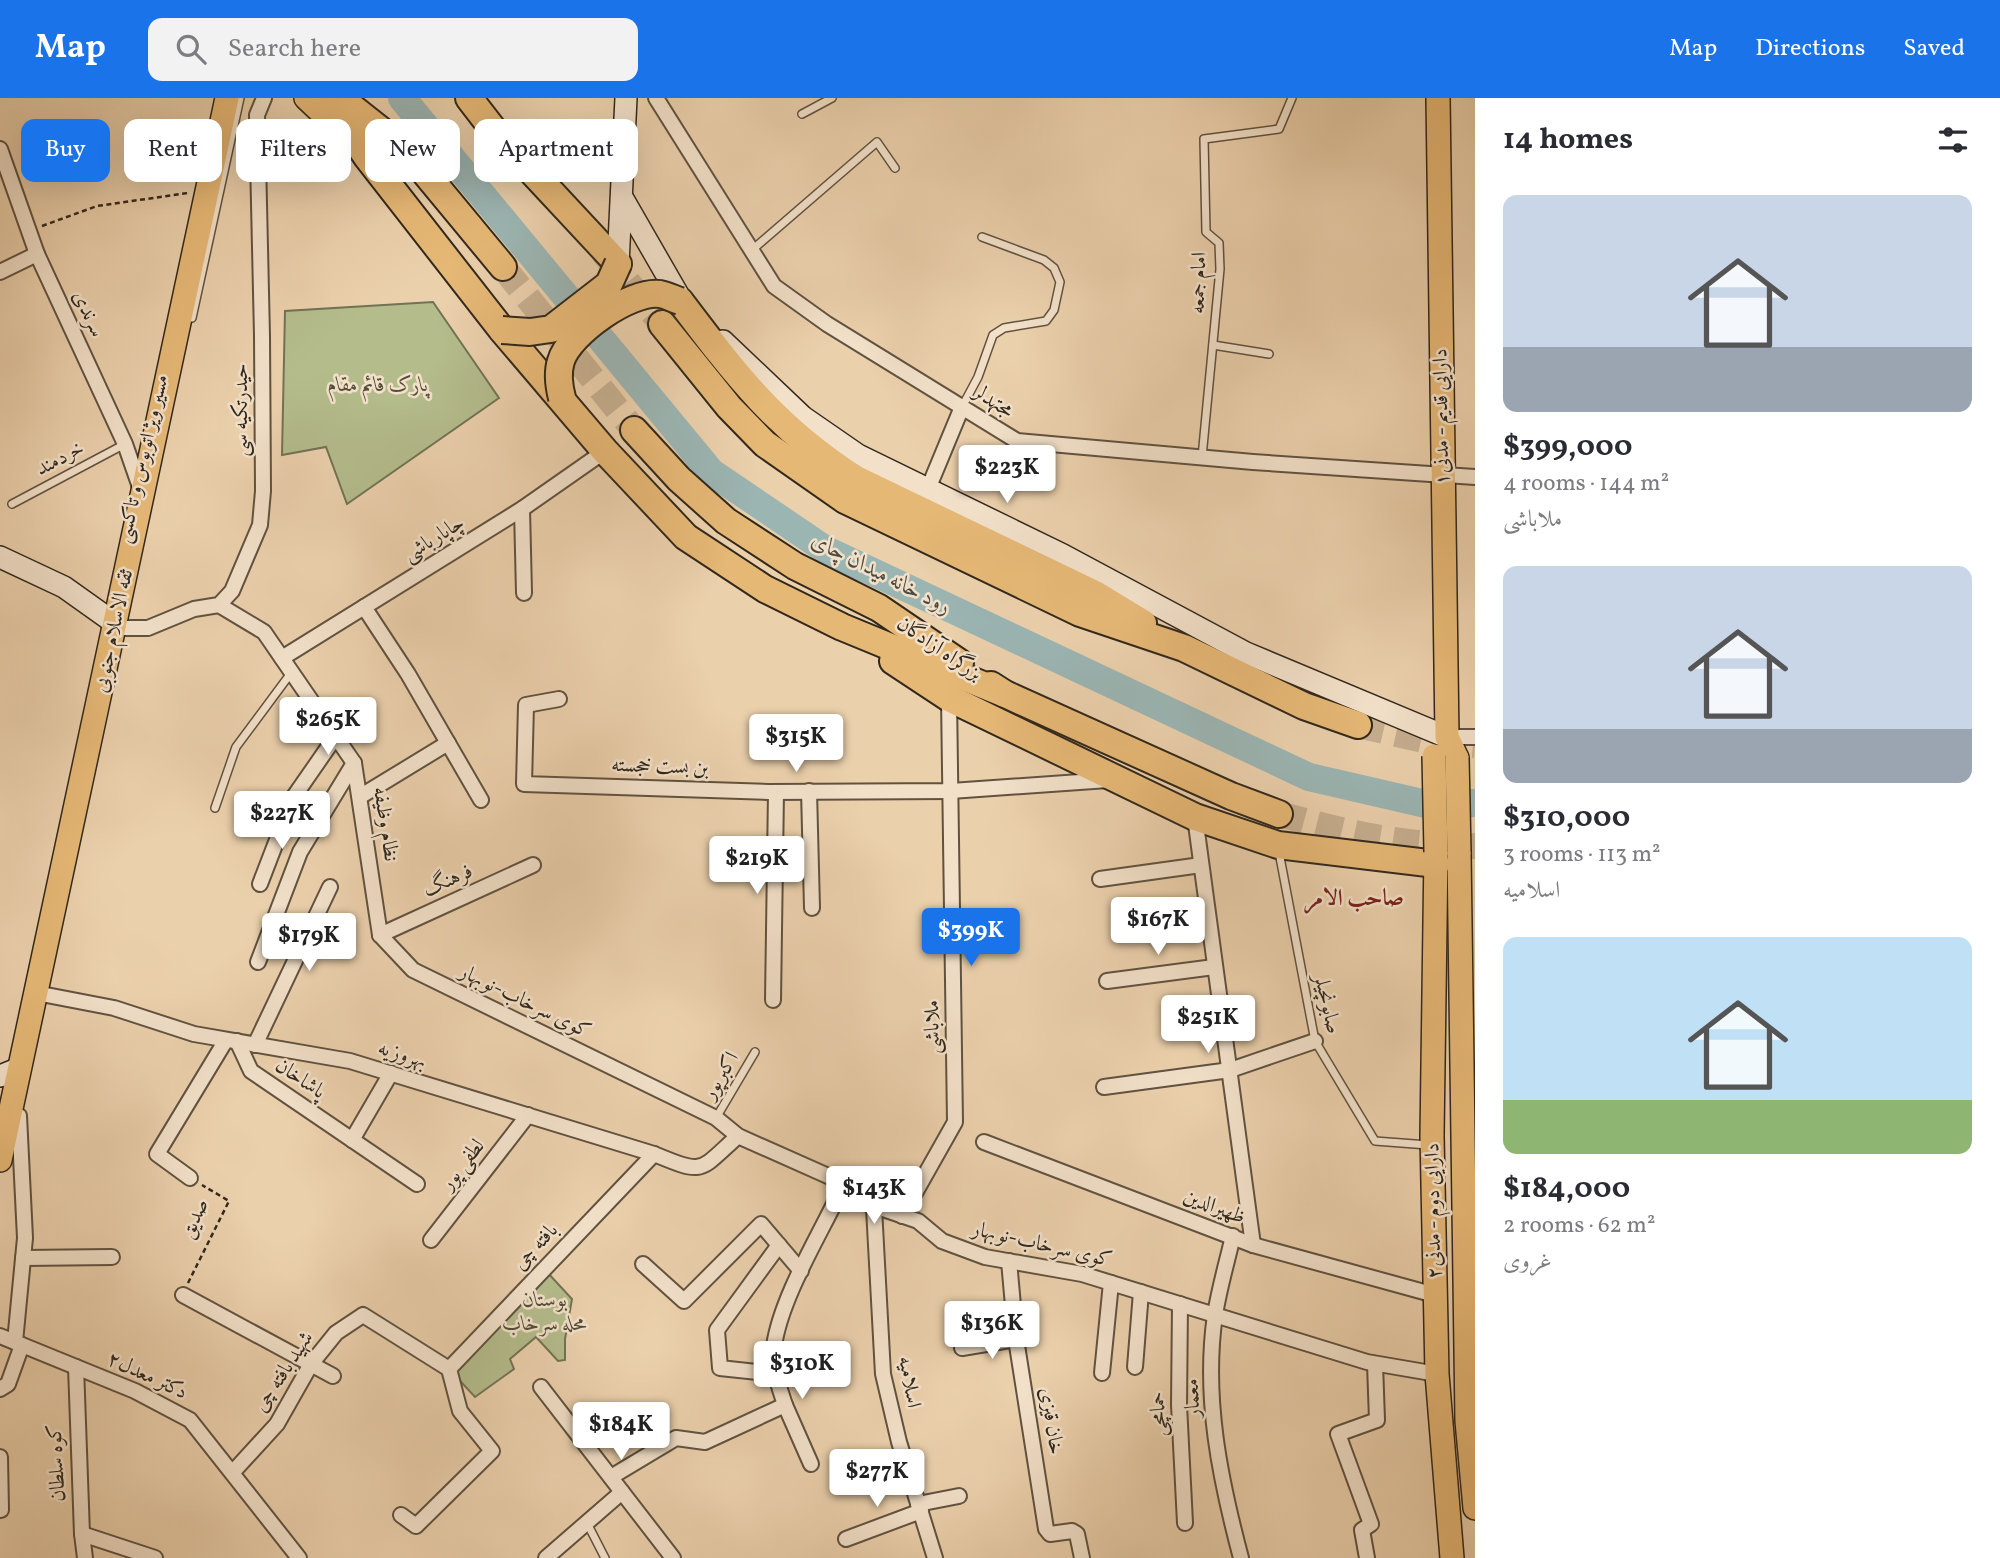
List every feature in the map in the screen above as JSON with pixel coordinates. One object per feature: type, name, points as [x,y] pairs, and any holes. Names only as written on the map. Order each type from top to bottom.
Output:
[{"type":"highway","points":[[327,98],[365,153]]},
{"type":"highway","points":[[340,98],[407,151],[503,267]]},
{"type":"highway","points":[[469,98],[496,133],[618,264],[609,284],[551,328],[530,332],[502,330]]},
{"type":"highway","points":[[387,182],[502,330],[606,451],[686,537],[765,589],[842,627],[1005,694]]},
{"type":"highway","points":[[562,398],[560,362],[566,347],[595,322],[625,302],[658,294],[680,301],[738,377],[786,428],[819,456],[856,479],[1097,595],[1184,648],[1304,706],[1358,725]]},
{"type":"highway","points":[[662,324],[729,407],[765,444],[845,500],[1080,613],[1184,648]]},
{"type":"highway","name":"بزرگراه آزادگان","points":[[634,429],[679,479],[726,521],[795,566],[879,608],[1005,694],[1231,796],[1279,814]]},
{"type":"highway","points":[[842,627],[949,698],[1195,817],[1278,845],[1454,868]]},
{"type":"main road","points":[[306,98],[365,154]]},
{"type":"main road","points":[[618,264],[626,98]]},
{"type":"main road","name":"دارایی قدیم - مدنی۱","points":[[1438,98],[1447,737]]},
{"type":"main road","name":"ثقه الاسلام جنوبی","points":[[0,1160],[15,1114],[10,1072],[41,994],[119,626],[143,495],[208,191],[231,99]]},
{"type":"main road","points":[[623,200],[680,301],[803,416],[858,456],[1062,555],[1247,653],[1447,737],[1458,758],[1454,868]]},
{"type":"main road","points":[[0,557],[64,587],[119,626]]},
{"type":"main road","points":[[1447,737],[1434,756],[1454,868]]},
{"type":"main road","name":"دارایی دوم - مدنی۲","points":[[1452,1558],[1437,1374],[1433,1146],[1436,943],[1454,868]]},
{"type":"main road","name":"دارایی دوم - مدنی۲","points":[[1454,868],[1468,1054],[1471,1382],[1466,1421],[1475,1508]]},
{"type":"main road","points":[[1436,943],[1453,941],[1461,944]]},
{"type":"street","name":"حیدرتکیه سی","points":[[219,605],[232,591],[260,525],[263,491],[257,115],[264,98]]},
{"type":"street","name":"مجتهدلر","points":[[656,98],[774,286],[827,324],[1017,441],[1202,458],[1475,477]]},
{"type":"street","name":"سرندی","points":[[0,149],[37,254],[125,444],[143,495]]},
{"type":"street","points":[[0,272],[37,254]]},
{"type":"street","points":[[928,489],[962,407]]},
{"type":"street","name":"چاپارباشی","points":[[282,657],[522,509],[606,451]]},
{"type":"street","points":[[522,509],[524,593]]},
{"type":"street","points":[[119,626],[148,628],[194,609],[219,605]]},
{"type":"street","name":"نظام وظیفه","points":[[219,605],[264,632],[354,763],[380,935]]},
{"type":"street","points":[[364,607],[408,674],[481,800]]},
{"type":"street","name":"ملاباشی","points":[[902,1216],[955,1122],[949,698]]},
{"type":"street","name":"بن بست خجسته","points":[[558,699],[526,705],[524,784],[776,792],[951,791],[1117,779]]},
{"type":"street","points":[[260,884],[293,798],[336,736]]},
{"type":"street","points":[[1447,737],[1475,737]]},
{"type":"street","points":[[361,796],[448,743]]},
{"type":"street","points":[[258,962],[300,852],[354,763]]},
{"type":"street","points":[[809,791],[812,908]]},
{"type":"street","points":[[773,1000],[776,792]]},
{"type":"street","points":[[1195,817],[1253,1245]]},
{"type":"street","name":"فرهنگ","points":[[380,935],[533,865]]},
{"type":"street","points":[[1100,879],[1201,865]]},
{"type":"street","points":[[255,1045],[330,887]]},
{"type":"street","name":"کوی سرخاب-نوبهار","points":[[380,935],[413,970],[716,1118],[738,1136],[838,1180],[839,1194],[918,1221],[942,1241],[985,1257],[1082,1274],[1375,1364],[1437,1374]]},
{"type":"street","points":[[1107,981],[1214,967]]},
{"type":"street","name":"بهروزیه","points":[[41,994],[114,1008],[194,1034],[350,1061],[654,1154],[693,1170],[703,1168],[738,1136]]},
{"type":"street","name":"پاشاخان","points":[[231,1041],[251,1071],[417,1184]]},
{"type":"street","name":"صدیق","points":[[190,1178],[157,1154],[231,1041]]},
{"type":"street","points":[[1104,1087],[1230,1070],[1315,1041]]},
{"type":"street","points":[[352,1140],[391,1073]]},
{"type":"street","points":[[0,1389],[8,1384],[19,1343],[23,1258],[15,1114]]},
{"type":"street","name":"لطفی پور","points":[[431,1240],[528,1115]]},
{"type":"street","name":"ظهیرالدین","points":[[984,1142],[1253,1245],[1435,1295]]},
{"type":"street","name":"بافته چی","points":[[449,1369],[654,1154]]},
{"type":"street","points":[[811,1464],[785,1405],[775,1374],[774,1346],[801,1271],[839,1194]]},
{"type":"street","name":"اسلامیه","points":[[874,1208],[883,1374],[935,1558]]},
{"type":"street","points":[[643,1264],[684,1301],[761,1224],[801,1271]]},
{"type":"street","name":"معمار","points":[[1233,1237],[1215,1315],[1211,1399],[1224,1494],[1241,1558]]},
{"type":"street","points":[[775,1374],[720,1368],[717,1330],[779,1245]]},
{"type":"street","points":[[23,1258],[112,1257]]},
{"type":"street","name":"خان قیزی","points":[[1009,1261],[1016,1339],[1046,1529],[1050,1534],[1072,1531],[1077,1534],[1082,1558]]},
{"type":"street","points":[[1102,1373],[1111,1283]]},
{"type":"street","points":[[1135,1367],[1141,1292]]},
{"type":"street","points":[[183,1295],[333,1376]]},
{"type":"street","name":"حمامچی","points":[[1180,1304],[1179,1405],[1185,1523]]},
{"type":"street","name":"شهید بافته چی","points":[[233,1472],[277,1424],[311,1364],[336,1333],[363,1315],[449,1369]]},
{"type":"street","name":"دکتر معدل۲","points":[[0,1336],[135,1391],[190,1420],[299,1558]]},
{"type":"street","points":[[962,1348],[1016,1339]]},
{"type":"street","points":[[1367,1558],[1362,1530],[1371,1524],[1338,1434],[1377,1420],[1375,1364]]},
{"type":"street","name":"کوه سلطان","points":[[76,1367],[85,1558]]},
{"type":"street","points":[[401,1515],[416,1526],[492,1451],[460,1411],[449,1369]]},
{"type":"street","points":[[541,1387],[673,1558]]},
{"type":"street","points":[[611,1477],[676,1438],[705,1442],[785,1405]]},
{"type":"street","points":[[0,1457],[1,1510]]},
{"type":"street","points":[[546,1558],[622,1492]]},
{"type":"street","points":[[846,1539],[919,1508],[958,1496]]},
{"type":"street","points":[[82,1534],[155,1558]]},
{"type":"lane","points":[[802,114],[832,98]]},
{"type":"lane","name":"امام جمعه","points":[[1202,458],[1220,269],[1219,243],[1206,232],[1204,139],[1279,129],[1292,98]]},
{"type":"lane","points":[[190,326],[231,99]]},
{"type":"lane","points":[[751,251],[877,142],[895,168]]},
{"type":"lane","points":[[962,407],[993,335],[1004,328],[1046,321],[1054,310],[1060,282],[1054,268],[1044,260],[982,237]]},
{"type":"lane","points":[[1213,345],[1269,354]]},
{"type":"lane","name":"خردمند","points":[[12,504],[125,444]]},
{"type":"lane","name":"مسیر ویژ اتوبوس و تاکسی","points":[[119,626],[140,551]]},
{"type":"lane","points":[[215,808],[236,747],[292,672]]},
{"type":"lane","name":"صابونچیلر","points":[[1278,845],[1315,1041],[1375,1141],[1433,1146]]},
{"type":"lane","points":[[15,1114],[41,994]]},
{"type":"lane","name":"اکبرپور","points":[[716,1118],[755,1052]]},
{"type":"lane","points":[[587,1523],[606,1558]]},
{"type":"path","points":[[29,231],[97,206],[208,191]]},
{"type":"path","name":"صدیق","points":[[183,1295],[229,1201],[190,1178]]},
{"type":"green space","name":"پارک قائم مقام","points":[[433,302],[499,398],[347,504],[326,447],[282,455],[285,311]]},
{"type":"green space","name":"بوستان محله سرخاب","points":[[547,1272],[572,1299],[565,1339],[565,1360],[558,1361],[536,1337],[510,1359],[514,1369],[475,1397],[449,1369]]},
{"type":"waterway","name":"رود خانه میدان چای","points":[[402,98],[711,472],[826,550],[1309,777],[1426,804],[1475,803]]},
{"type":"tunnel","points":[[603,252],[662,324]]},
{"type":"tunnel","points":[[503,267],[634,430]]},
{"type":"tunnel","points":[[1358,725],[1423,740],[1475,745]]},
{"type":"tunnel","points":[[1279,814],[1376,837],[1424,844],[1475,846]]},
{"type":"district","name":"صاحب الامر","points":[[1354,899]]}]
